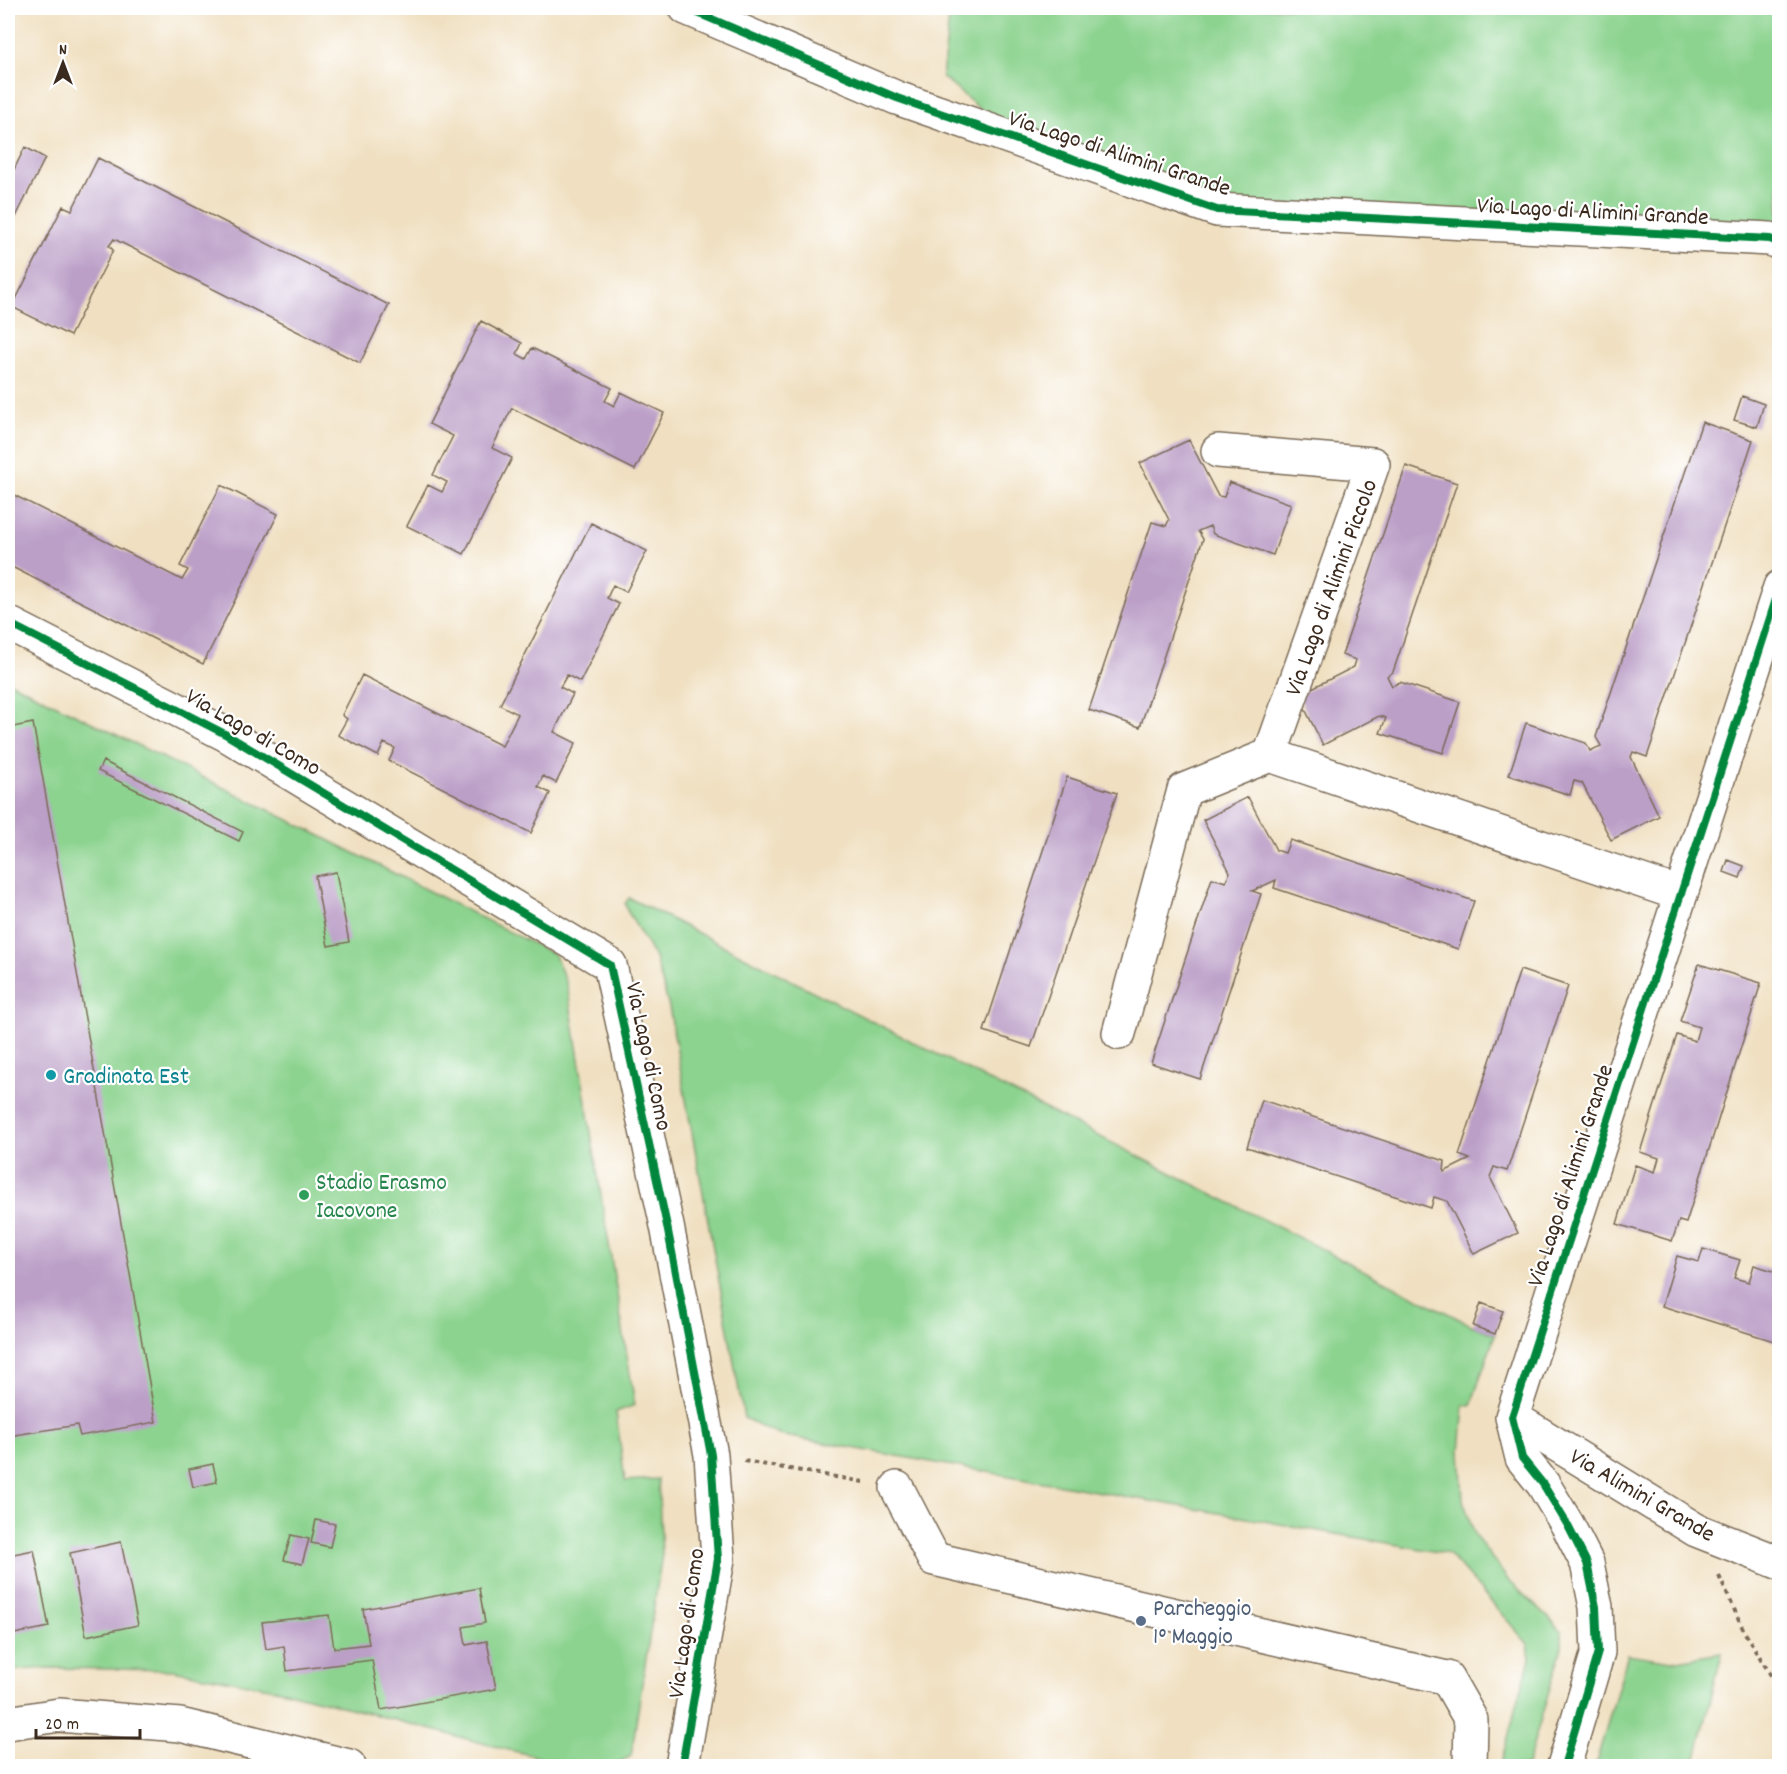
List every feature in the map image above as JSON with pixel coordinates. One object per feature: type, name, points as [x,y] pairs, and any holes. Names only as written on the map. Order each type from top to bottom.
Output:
[{"type":"street","name":"Via Lago di Alimini Grande","points":[[686,8],[897,98],[1217,210],[1770,239],[1779,243]]},
{"type":"street","name":"Via Lago di Alimini Piccolo","points":[[1218,451],[1373,464],[1270,755]]},
{"type":"street","name":"Via Lago di Alimini Grande","points":[[1512,1417],[1779,587]]},
{"type":"street","name":"Via Lago di Como","points":[[8,622],[227,735],[610,965],[667,1226],[711,1455],[718,1559],[682,1767]]},
{"type":"street","points":[[1119,1033],[1184,790],[1270,755],[1680,894]]},
{"type":"street","points":[[1512,1417],[1522,1458],[1542,1484],[1567,1524],[1587,1563],[1596,1607],[1598,1652],[1564,1767]]},
{"type":"street","name":"Via Alimini Grande","points":[[1512,1417],[1696,1530],[1779,1563]]},
{"type":"street","points":[[897,1488],[934,1559],[1447,1678],[1471,1720],[1470,1767]]},
{"type":"street","points":[[8,1723],[59,1715],[180,1725],[348,1767]]},
{"type":"path","points":[[711,1455],[897,1488]]},
{"type":"path","points":[[1696,1530],[1745,1633],[1779,1690]]},
{"type":"green space","points":[[955,8],[1779,8],[1779,231],[1220,202],[993,120],[942,77],[949,18]]},
{"type":"green space","name":"Stadio Erasmo Iacovone","points":[[8,681],[555,955],[567,985],[635,1405],[616,1412],[625,1481],[658,1479],[662,1554],[631,1756],[614,1766],[578,1766],[285,1691],[173,1670],[48,1668],[8,1671]]},
{"type":"green space","points":[[629,898],[1473,1326],[1495,1334],[1471,1405],[1464,1405],[1460,1451],[1463,1500],[1475,1535],[1508,1580],[1562,1632],[1562,1647],[1527,1766],[1500,1766],[1530,1659],[1528,1644],[1449,1554],[779,1435],[744,1418],[669,1007],[655,958],[625,904]]},
{"type":"green space","points":[[1722,1653],[1694,1766],[1595,1766],[1628,1654],[1672,1661]]},
{"type":"building","points":[[25,147],[45,158],[8,233],[8,182]]},
{"type":"building","points":[[98,158],[389,305],[360,363],[114,239],[109,246],[113,250],[70,336],[12,307],[63,206],[72,210]]},
{"type":"building","points":[[481,321],[522,343],[517,354],[526,359],[532,348],[612,388],[605,401],[614,406],[621,392],[664,413],[635,470],[512,408],[492,448],[512,458],[464,554],[407,526],[428,485],[442,492],[447,482],[433,475],[453,436],[429,424]]},
{"type":"building","points":[[1742,396],[1764,404],[1757,427],[1734,420]]},
{"type":"building","points":[[1702,422],[1753,440],[1647,757],[1633,752],[1631,757],[1659,816],[1611,840],[1582,783],[1574,781],[1570,795],[1509,775],[1526,723],[1586,743],[1590,751],[1601,746],[1596,737]]},
{"type":"building","points":[[1189,440],[1218,496],[1224,497],[1229,482],[1291,504],[1273,555],[1213,534],[1210,526],[1198,531],[1203,539],[1140,727],[1089,710],[1152,522],[1166,526],[1169,520],[1140,463]]},
{"type":"building","points":[[1406,466],[1457,483],[1393,672],[1387,676],[1392,686],[1400,682],[1460,702],[1443,753],[1380,733],[1386,718],[1379,716],[1323,745],[1298,695],[1354,667],[1356,660],[1342,655]]},
{"type":"building","points":[[221,485],[278,514],[203,664],[8,565],[8,492],[182,580],[188,570],[180,566]]},
{"type":"building","points":[[591,523],[647,551],[626,592],[613,585],[607,598],[619,604],[580,682],[567,675],[560,687],[573,694],[554,732],[576,743],[556,783],[543,776],[538,787],[550,793],[531,833],[389,761],[395,748],[384,743],[378,756],[338,735],[347,719],[342,715],[362,675],[502,746],[518,714],[500,705]]},
{"type":"building","name":"Gradinata Est","points":[[33,723],[156,1422],[80,1436],[77,1425],[8,1436],[8,728]]},
{"type":"building","points":[[103,761],[243,832],[239,841],[98,771]]},
{"type":"building","points":[[1067,777],[1117,793],[1031,1047],[984,1031]]},
{"type":"building","points":[[1248,797],[1276,850],[1285,853],[1290,840],[1474,901],[1458,949],[1274,888],[1276,880],[1252,891],[1261,894],[1200,1079],[1151,1063],[1212,878],[1226,882],[1230,872],[1203,820]]},
{"type":"building","points":[[1728,860],[1744,866],[1740,878],[1724,872]]},
{"type":"building","points":[[336,872],[349,942],[328,946],[315,876]]},
{"type":"building","points":[[1699,964],[1761,983],[1686,1223],[1679,1221],[1672,1241],[1617,1224],[1635,1165],[1655,1172],[1659,1158],[1640,1152],[1677,1035],[1695,1041],[1699,1027],[1680,1021]]},
{"type":"building","points":[[1520,970],[1568,986],[1507,1171],[1494,1167],[1490,1177],[1518,1233],[1474,1254],[1447,1201],[1434,1197],[1431,1208],[1247,1147],[1262,1100],[1445,1161],[1444,1172],[1470,1159],[1459,1155]]},
{"type":"building","points":[[1703,1249],[1740,1260],[1734,1278],[1749,1282],[1754,1265],[1780,1273],[1780,1343],[1662,1306],[1677,1256],[1699,1262]]},
{"type":"building","points":[[1481,1303],[1503,1311],[1495,1334],[1473,1326]]},
{"type":"building","points":[[213,1464],[217,1482],[193,1487],[189,1469]]},
{"type":"building","points":[[316,1520],[335,1524],[330,1547],[311,1543]]},
{"type":"building","points":[[291,1535],[309,1539],[302,1564],[284,1560]]},
{"type":"building","points":[[121,1542],[138,1625],[86,1636],[70,1553]]},
{"type":"building","points":[[34,1550],[49,1627],[9,1635],[8,1555]]},
{"type":"building","points":[[479,1588],[485,1623],[463,1627],[466,1645],[487,1641],[496,1689],[381,1710],[372,1660],[287,1671],[284,1646],[266,1649],[262,1622],[329,1615],[334,1648],[369,1644],[363,1609]]},
{"type":"cycle path","points":[[686,8],[897,98],[1217,210],[1770,239],[1780,243]]},
{"type":"cycle path","points":[[1564,1766],[1598,1652],[1596,1607],[1587,1563],[1543,1484],[1522,1458],[1512,1417],[1780,587]]},
{"type":"cycle path","points":[[8,623],[227,735],[610,965],[667,1226],[711,1455],[718,1559],[682,1766]]},
{"type":"place","name":"Gradinata Est","points":[[51,1075]]},
{"type":"place","name":"Stadio Erasmo Iacovone","points":[[304,1195]]},
{"type":"place","name":"Parcheggio 1° Maggio","points":[[1141,1621]]}]
